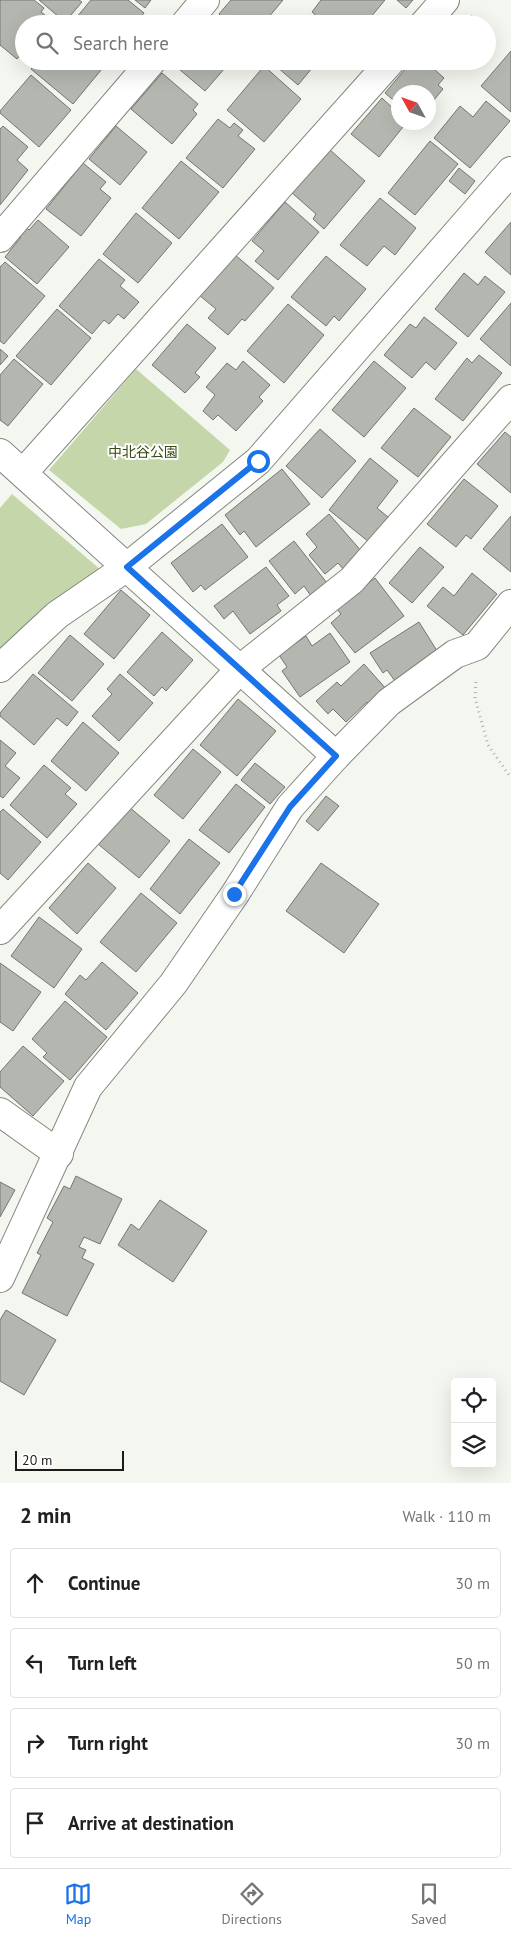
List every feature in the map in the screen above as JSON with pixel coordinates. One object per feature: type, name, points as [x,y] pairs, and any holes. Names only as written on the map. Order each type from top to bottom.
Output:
[{"type":"street","points":[[193,15],[206,0]]},
{"type":"street","points":[[432,15],[445,0]]},
{"type":"street","points":[[0,238],[144,70]]},
{"type":"street","points":[[23,473],[383,70]]},
{"type":"street","points":[[0,668],[57,615],[127,567],[258,461],[511,171]]},
{"type":"street","points":[[0,930],[240,669],[352,580],[511,399]]},
{"type":"street","points":[[0,453],[336,756]]},
{"type":"street","points":[[0,1278],[88,1087],[174,984],[290,807],[336,756],[390,702],[455,654],[477,646],[511,604]]},
{"type":"street","points":[[0,1112],[58,1154]]},
{"type":"path","points":[[477,646],[475,698],[488,744],[511,778]]},
{"type":"green space","name":"中北谷公園","points":[[136,369],[230,450],[223,462],[146,524],[121,529],[49,470]]},
{"type":"green space","points":[[12,494],[101,570],[0,655],[0,508]]},
{"type":"building","points":[[0,0],[34,0],[44,8],[41,12],[45,15],[15,15],[15,57],[0,45]]},
{"type":"building","points":[[39,0],[79,0],[82,2],[71,15],[57,15]]},
{"type":"building","points":[[91,0],[128,0],[144,13],[142,15],[78,15]]},
{"type":"building","points":[[135,0],[151,0],[145,8]]},
{"type":"building","points":[[231,0],[283,0],[270,15],[219,14]]},
{"type":"building","points":[[321,0],[385,0],[372,15],[316,15],[312,12]]},
{"type":"building","points":[[397,0],[413,0],[406,8]]},
{"type":"building","points":[[511,51],[511,112],[481,86]]},
{"type":"building","points":[[32,70],[101,70],[73,104]]},
{"type":"building","points":[[180,70],[223,70],[205,91]]},
{"type":"building","points":[[261,70],[268,70],[301,99],[264,142],[227,110]]},
{"type":"building","points":[[280,70],[310,70],[298,85]]},
{"type":"building","points":[[404,70],[435,70],[444,78],[438,85],[443,89],[436,97],[436,85],[392,85]]},
{"type":"building","points":[[162,73],[198,104],[193,110],[197,114],[172,144],[131,109]]},
{"type":"building","points":[[31,75],[71,110],[39,147],[0,113]]},
{"type":"building","points":[[391,86],[391,98],[385,93]]},
{"type":"building","points":[[382,98],[391,106],[391,130],[401,130],[379,157],[351,134]]},
{"type":"building","points":[[486,101],[510,121],[470,168],[434,138],[460,106],[473,117]]},
{"type":"building","points":[[218,119],[230,128],[234,123],[243,130],[238,136],[255,149],[223,188],[186,158]]},
{"type":"building","points":[[3,126],[28,147],[17,160],[28,170],[0,205],[0,129]]},
{"type":"building","points":[[116,126],[147,152],[120,185],[89,159]]},
{"type":"building","points":[[430,141],[458,164],[415,215],[388,193]]},
{"type":"building","points":[[329,149],[365,181],[324,229],[313,219],[316,214],[291,192]]},
{"type":"building","points":[[181,161],[219,192],[179,239],[142,208]]},
{"type":"building","points":[[83,163],[106,182],[100,189],[111,198],[81,236],[46,209]]},
{"type":"building","points":[[459,168],[475,181],[465,194],[449,181]]},
{"type":"building","points":[[380,198],[416,228],[395,255],[384,246],[367,266],[340,245]]},
{"type":"building","points":[[285,202],[319,232],[278,280],[255,261],[264,251],[252,241]]},
{"type":"building","points":[[136,213],[172,243],[138,283],[103,254]]},
{"type":"building","points":[[38,220],[69,247],[37,284],[5,257],[21,237],[17,234],[24,225],[29,230]]},
{"type":"building","points":[[511,222],[511,275],[485,252]]},
{"type":"building","points":[[234,254],[274,288],[245,321],[242,319],[228,335],[208,318],[216,309],[199,295]]},
{"type":"building","points":[[326,256],[366,289],[339,321],[334,316],[326,326],[291,297]]},
{"type":"building","points":[[99,259],[125,280],[120,286],[139,302],[124,319],[118,314],[109,324],[104,320],[92,334],[59,306]]},
{"type":"building","points":[[5,262],[45,296],[4,344],[0,341],[0,267]]},
{"type":"building","points":[[464,273],[478,285],[485,276],[505,292],[468,337],[435,309]]},
{"type":"building","points":[[511,303],[511,366],[480,339]]},
{"type":"building","points":[[288,304],[324,335],[284,383],[247,351]]},
{"type":"building","points":[[57,309],[91,338],[51,385],[16,356]]},
{"type":"building","points":[[424,317],[457,343],[435,370],[426,362],[412,378],[384,355],[410,324],[416,328]]},
{"type":"building","points":[[187,324],[216,348],[195,373],[200,377],[185,393],[152,365]]},
{"type":"building","points":[[0,349],[8,356],[0,365]]},
{"type":"building","points":[[479,355],[502,373],[463,421],[435,399],[467,358],[472,363]]},
{"type":"building","points":[[14,359],[43,384],[8,426],[0,420],[0,375]]},
{"type":"building","points":[[243,361],[270,385],[259,397],[263,401],[236,431],[218,415],[213,420],[203,411],[215,395],[206,387],[227,363],[236,370]]},
{"type":"building","points":[[374,361],[406,388],[364,437],[332,410]]},
{"type":"building","points":[[414,408],[451,437],[418,477],[381,448]]},
{"type":"building","points":[[320,429],[356,461],[322,498],[286,466]]},
{"type":"building","points":[[505,432],[511,437],[511,493],[477,464]]},
{"type":"building","points":[[370,458],[398,481],[377,508],[388,517],[369,542],[329,510]]},
{"type":"building","points":[[282,469],[310,504],[256,547],[244,531],[240,535],[225,515]]},
{"type":"building","points":[[464,479],[498,506],[471,539],[466,535],[456,547],[427,524]]},
{"type":"building","points":[[329,514],[363,553],[344,570],[338,563],[325,574],[309,555],[317,547],[306,534]]},
{"type":"building","points":[[511,516],[511,572],[483,549]]},
{"type":"building","points":[[222,524],[248,557],[205,590],[201,585],[193,592],[171,563]]},
{"type":"building","points":[[294,541],[327,583],[311,596],[304,586],[295,594],[269,561]]},
{"type":"building","points":[[420,547],[444,567],[412,603],[389,583]]},
{"type":"building","points":[[266,567],[289,596],[277,605],[281,611],[250,634],[233,611],[224,619],[214,606]]},
{"type":"building","points":[[472,573],[497,594],[463,635],[427,606],[443,587],[454,596]]},
{"type":"building","points":[[375,578],[404,616],[355,653],[331,623],[341,614],[336,608]]},
{"type":"building","points":[[121,590],[150,615],[114,659],[84,634]]},
{"type":"building","points":[[419,622],[439,654],[395,681],[387,670],[383,673],[370,653]]},
{"type":"building","points":[[162,632],[193,660],[166,691],[162,687],[154,696],[127,672]]},
{"type":"building","points":[[330,633],[350,662],[300,697],[282,671],[287,667],[279,655],[306,636],[312,646]]},
{"type":"building","points":[[70,635],[104,664],[72,701],[38,673]]},
{"type":"building","points":[[364,664],[388,691],[371,707],[367,702],[346,722],[333,709],[328,714],[316,701],[337,682],[341,686]]},
{"type":"building","points":[[33,674],[78,712],[67,726],[57,718],[34,745],[0,716],[0,713]]},
{"type":"building","points":[[120,674],[153,703],[119,741],[92,716],[112,694],[107,689]]},
{"type":"building","points":[[238,699],[276,731],[237,776],[200,745]]},
{"type":"building","points":[[83,722],[119,753],[86,791],[51,761]]},
{"type":"building","points":[[0,740],[16,753],[5,766],[20,778],[3,798],[0,796]]},
{"type":"building","points":[[193,749],[221,772],[183,819],[154,795]]},
{"type":"building","points":[[255,763],[285,787],[270,804],[241,780]]},
{"type":"building","points":[[44,765],[71,788],[65,794],[77,804],[47,838],[10,805]]},
{"type":"building","points":[[236,784],[265,807],[229,853],[199,830]]},
{"type":"building","points":[[326,796],[339,806],[318,831],[306,821]]},
{"type":"building","points":[[129,807],[170,841],[139,878],[98,844]]},
{"type":"building","points":[[3,809],[41,842],[8,880],[0,873],[0,812]]},
{"type":"building","points":[[189,839],[220,863],[180,914],[150,889]]},
{"type":"building","points":[[88,863],[116,888],[77,934],[49,908]]},
{"type":"building","points":[[321,863],[379,904],[344,953],[286,911]]},
{"type":"building","points":[[141,893],[177,923],[136,972],[100,942]]},
{"type":"building","points":[[39,917],[82,949],[54,988],[11,956]]},
{"type":"building","points":[[102,962],[138,993],[106,1030],[65,994],[80,975],[86,980]]},
{"type":"building","points":[[0,963],[41,992],[13,1031],[0,1022]]},
{"type":"building","points":[[65,1001],[107,1037],[70,1080],[43,1057],[47,1053],[32,1039]]},
{"type":"building","points":[[23,1046],[64,1081],[33,1116],[0,1087],[0,1072]]},
{"type":"building","points":[[76,1176],[122,1199],[100,1244],[84,1237],[79,1247],[86,1250],[82,1258],[94,1264],[67,1316],[22,1293],[41,1255],[37,1253],[53,1222],[47,1218],[64,1186],[70,1189]]},
{"type":"building","points":[[0,1182],[15,1190],[0,1217]]},
{"type":"building","points":[[160,1200],[207,1231],[173,1282],[118,1245],[131,1224],[139,1230]]},
{"type":"building","points":[[6,1310],[56,1340],[24,1395],[0,1381],[0,1320]]},
{"type":"route","points":[[234,894],[290,807],[336,756],[127,567],[258,461]]}]
